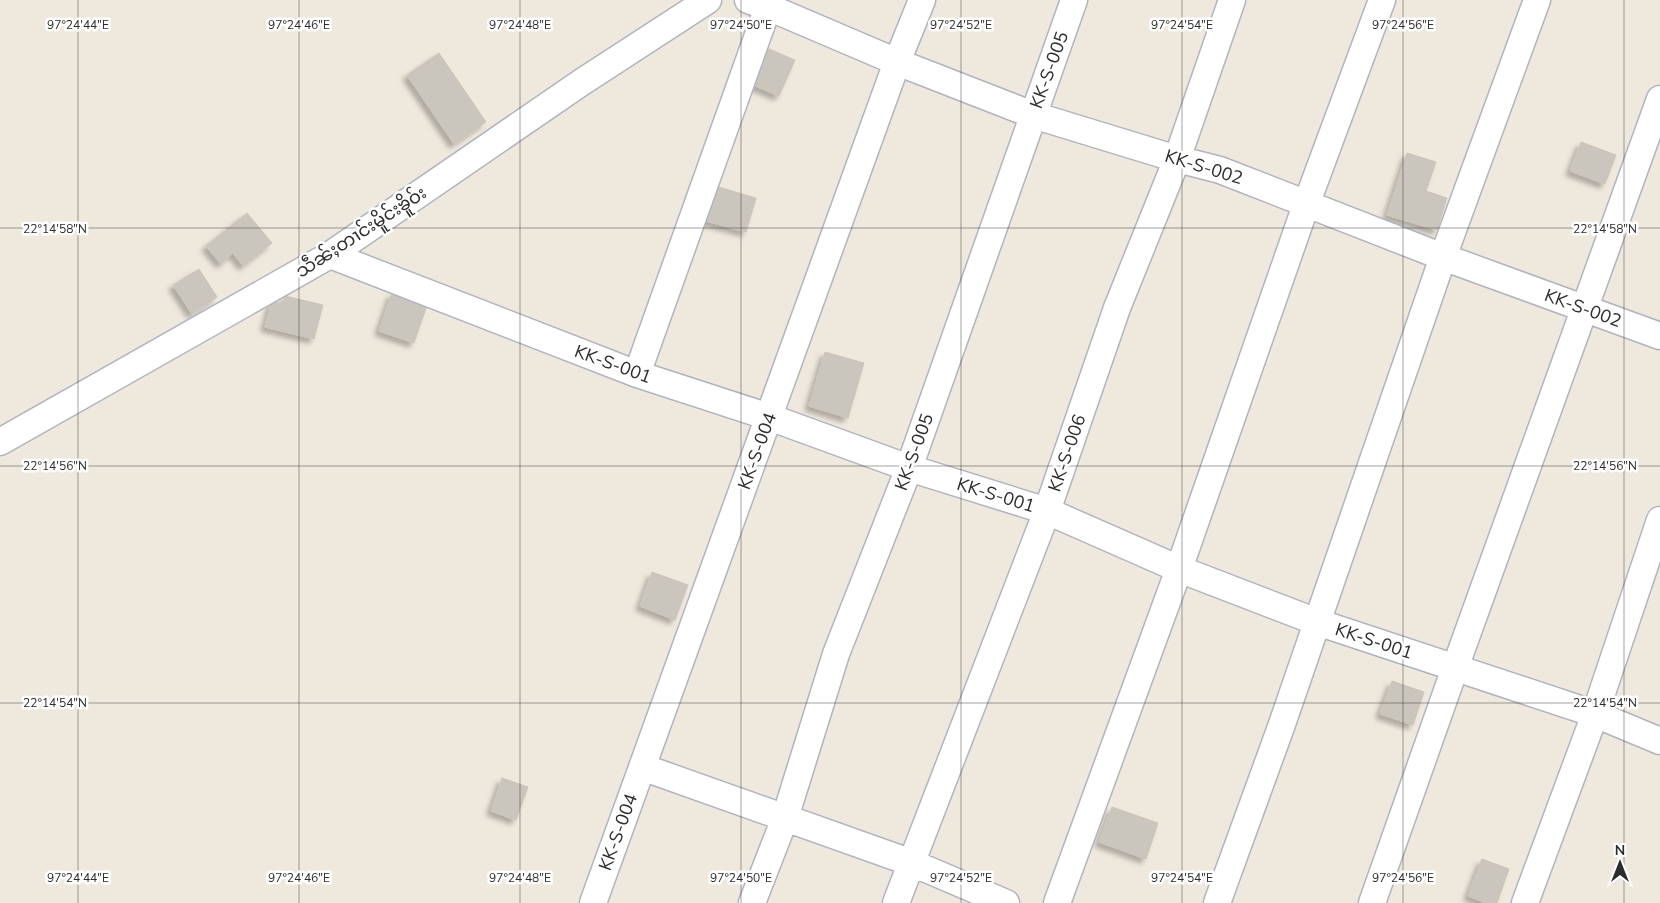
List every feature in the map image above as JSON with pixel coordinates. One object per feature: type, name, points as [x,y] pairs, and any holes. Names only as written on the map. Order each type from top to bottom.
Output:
[{"type":"street","name":"သဵၼ်ႈတၢင်းမိူင်းၶိူဝ်း","points":[[0,442],[330,256],[582,82],[708,0]]},
{"type":"street","name":"KK-S-004","points":[[592,903],[897,62],[922,0]]},
{"type":"street","name":"KK-S-005","points":[[752,903],[785,818],[836,654],[909,468],[1074,0]]},
{"type":"street","name":"KK-S-006","points":[[896,903],[1047,511],[1117,308],[1177,158],[1232,0]]},
{"type":"street","points":[[1056,903],[1179,569],[1306,205],[1382,0]]},
{"type":"street","points":[[1217,903],[1278,736],[1443,257],[1536,0]]},
{"type":"street","name":"KK-S-002","points":[[758,3],[897,62],[1033,115],[1220,170],[1443,257],[1660,336]]},
{"type":"street","points":[[636,374],[758,3]]},
{"type":"street","points":[[1372,903],[1660,99]]},
{"type":"street","name":"KK-S-001","points":[[330,256],[636,374],[769,417],[909,468],[1047,511],[1179,569],[1317,622],[1595,714],[1660,741]]},
{"type":"street","points":[[1525,903],[1595,714],[1660,520]]},
{"type":"street","points":[[642,767],[912,863],[1006,903]]},
{"type":"building","points":[[769,49],[795,60],[779,96],[753,85]]},
{"type":"building","points":[[439,53],[486,122],[454,144],[407,75]]},
{"type":"building","points":[[1581,142],[1616,155],[1605,184],[1570,171]]},
{"type":"building","points":[[1407,153],[1436,162],[1426,191],[1447,198],[1437,230],[1387,215]]},
{"type":"building","points":[[712,185],[756,198],[746,232],[702,220]]},
{"type":"building","points":[[247,213],[272,243],[243,266],[233,253],[221,264],[206,246]]},
{"type":"building","points":[[199,269],[217,297],[192,314],[173,285]]},
{"type":"building","points":[[392,293],[427,305],[414,343],[379,331]]},
{"type":"building","points":[[285,296],[323,305],[314,339],[265,327],[272,301],[283,304]]},
{"type":"building","points":[[825,352],[864,363],[848,418],[809,406]]},
{"type":"building","points":[[652,572],[688,585],[675,620],[640,606]]},
{"type":"building","points":[[1392,681],[1424,692],[1413,725],[1380,714]]},
{"type":"building","points":[[502,778],[528,787],[516,820],[491,811]]},
{"type":"building","points":[[1112,807],[1158,823],[1146,859],[1099,842]]},
{"type":"building","points":[[1482,859],[1509,869],[1497,903],[1486,903],[1468,896]]}]
